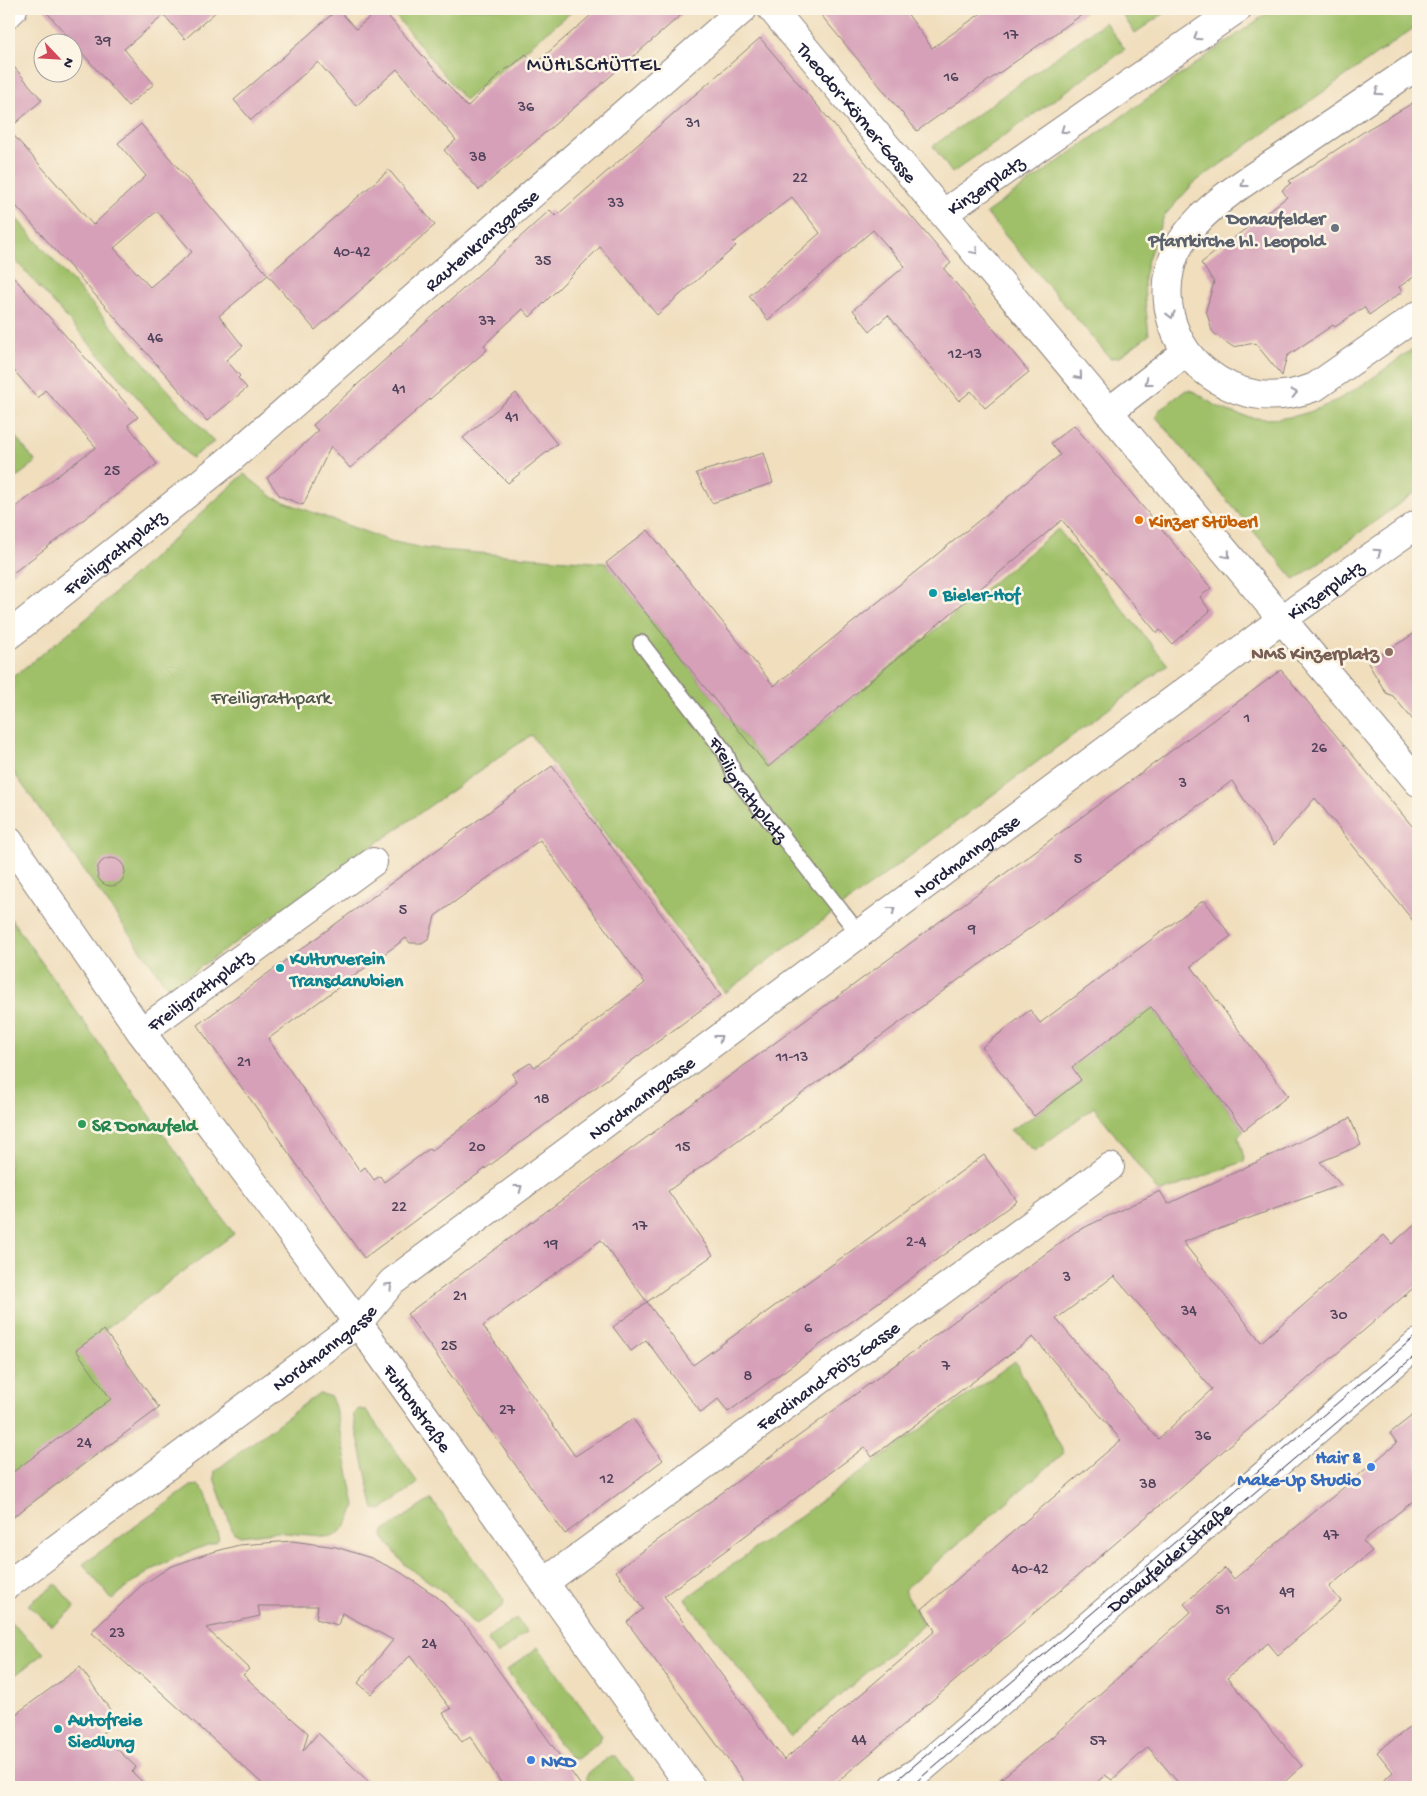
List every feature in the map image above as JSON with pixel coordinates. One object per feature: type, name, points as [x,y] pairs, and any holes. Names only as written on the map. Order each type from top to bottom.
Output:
[{"type":"street","points":[[9,13],[13,9]]},
{"type":"street","name":"Rautenkranzgasse","points":[[218,469],[742,9]]},
{"type":"street","name":"Theodor-Körner-Gasse","points":[[772,9],[944,213]]},
{"type":"street","name":"Kinzerplatz","points":[[1237,9],[944,213],[1281,620],[1418,524]]},
{"type":"street","points":[[1418,65],[1256,175],[1212,208],[1186,235],[1172,260],[1167,289],[1173,325],[1186,352],[1214,379],[1260,397],[1280,396],[1315,387],[1418,315]]},
{"type":"street","points":[[1108,412],[1186,352]]},
{"type":"street","name":"Freiligrathplatz","points":[[9,636],[218,469]]},
{"type":"street","points":[[1281,620],[1418,782]]},
{"type":"street","name":"Nordmanngasse","points":[[9,1584],[358,1323],[392,1282],[1281,620]]},
{"type":"street","name":"Freiligrathplatz","points":[[9,841],[141,1032],[373,862]]},
{"type":"street","name":"Fultonstraße","points":[[141,1032],[358,1323],[691,1787]]},
{"type":"street","name":"Ferdinand-Pölz-Gasse","points":[[545,1582],[1110,1167]]},
{"type":"street","name":"Donaufelder Straße","points":[[894,1787],[908,1782],[1418,1343]]},
{"type":"lane","name":"Freiligrathplatz","points":[[641,643],[725,752],[735,776],[859,934]]},
{"type":"green space","points":[[390,9],[575,9],[465,100]]},
{"type":"green space","points":[[1128,9],[1170,9],[1135,33],[1121,13]]},
{"type":"green space","points":[[1273,9],[1418,9],[1418,25],[1194,183],[1164,216],[1148,259],[1144,278],[1149,335],[1119,357],[1110,358],[986,213]]},
{"type":"green space","points":[[1105,22],[1125,49],[952,173],[933,146]]},
{"type":"green space","points":[[9,210],[214,442],[191,458],[9,253]]},
{"type":"green space","points":[[1418,345],[1418,490],[1295,580],[1156,417],[1158,411],[1186,390],[1197,393],[1220,408],[1245,416],[1270,419],[1316,410],[1359,387]]},
{"type":"green space","points":[[9,429],[36,462],[9,483]]},
{"type":"green space","name":"Freiligrathpark","points":[[244,474],[274,498],[390,541],[428,549],[606,563],[768,767],[1058,529],[1168,665],[725,993],[531,735],[169,989],[9,766],[9,680],[87,618]]},
{"type":"green space","name":"SR Donaufeld","points":[[9,916],[234,1234],[104,1330],[159,1408],[9,1520]]},
{"type":"green space","points":[[1151,1007],[1244,1130],[1238,1137],[1245,1161],[1159,1193],[1094,1107],[1035,1151],[1010,1130],[1034,1116],[1081,1081],[1072,1067]]},
{"type":"green space","points":[[1015,1361],[1064,1453],[904,1590],[923,1625],[791,1737],[685,1599]]},
{"type":"green space","points":[[319,1393],[331,1397],[335,1407],[355,1505],[347,1524],[332,1537],[275,1532],[240,1536],[233,1532],[214,1478],[215,1471]]},
{"type":"green space","points":[[359,1409],[366,1410],[418,1483],[381,1510],[374,1509],[373,1506],[353,1414]]},
{"type":"green space","points":[[198,1485],[206,1493],[219,1539],[216,1542],[161,1565],[136,1581],[112,1600],[83,1564],[191,1486]]},
{"type":"green space","points":[[431,1499],[504,1600],[503,1606],[475,1625],[444,1592],[405,1565],[383,1537],[384,1531]]},
{"type":"green space","points":[[56,1584],[75,1608],[52,1626],[28,1605]]},
{"type":"green space","points":[[516,1618],[527,1632],[497,1655],[488,1641],[491,1635]]},
{"type":"green space","points":[[9,1621],[44,1653],[9,1680]]},
{"type":"green space","points":[[538,1647],[602,1735],[599,1742],[577,1759],[570,1758],[507,1670]]},
{"type":"green space","points":[[611,1756],[616,1756],[639,1787],[593,1787],[586,1778],[589,1772]]},
{"type":"building","points":[[44,9],[219,9],[185,39],[164,15],[124,49],[154,84],[128,106],[82,53],[82,32],[64,32]]},
{"type":"building","points":[[338,9],[356,29],[379,9],[382,9],[467,107],[504,70],[511,67],[526,54],[535,64],[598,9],[688,9],[479,190],[444,150],[456,140],[397,69],[356,106],[318,62],[251,120],[234,100]]},
{"type":"building","points":[[816,9],[904,9],[932,48],[987,9],[1090,9],[917,131]]},
{"type":"building","points":[[760,38],[951,263],[944,269],[1029,372],[985,408],[971,391],[959,401],[888,315],[870,331],[853,310],[905,266],[873,230],[768,320],[749,296],[820,233],[792,197],[733,243],[736,246],[657,315],[600,247],[530,317],[523,309],[484,345],[487,350],[350,468],[331,446],[303,505],[280,496],[267,478],[318,431],[313,425],[550,210],[556,216]]},
{"type":"building","points":[[9,61],[42,100],[9,129]]},
{"type":"building","name":"Donaufelder Pfarrkirche hl. Leopold","points":[[1418,100],[1418,274],[1399,287],[1402,292],[1369,315],[1364,307],[1287,356],[1282,376],[1255,343],[1233,347],[1215,334],[1212,331],[1206,310],[1214,282],[1201,263],[1287,197],[1282,190],[1291,183],[1289,181],[1368,129]]},
{"type":"building","points":[[141,124],[268,275],[219,316],[243,346],[226,360],[240,376],[238,378],[247,388],[207,421],[9,198],[9,130],[93,225],[146,176],[118,143]],"holes":[[[157,211],[192,252],[150,287],[114,248]]]},
{"type":"building","points":[[389,170],[435,225],[315,330],[268,275]]},
{"type":"building","points":[[9,272],[138,417],[128,425],[157,464],[9,576],[9,512],[96,447],[45,390],[38,398],[9,365]]},
{"type":"building","points":[[516,393],[557,444],[508,483],[463,438]]},
{"type":"building","name":"Bieler-Hof","points":[[1074,425],[1211,588],[1200,597],[1210,611],[1172,644],[1160,630],[1157,633],[1062,520],[768,767],[606,563],[648,530],[774,686],[1060,455],[1051,443]]},
{"type":"building","points":[[764,453],[773,483],[712,503],[696,473]]},
{"type":"building","points":[[1418,631],[1418,726],[1393,696],[1386,693],[1368,663]]},
{"type":"building","points":[[1281,670],[1418,833],[1418,927],[1315,798],[1274,845],[1232,781],[668,1191],[713,1255],[647,1302],[601,1240],[483,1326],[575,1456],[633,1419],[663,1460],[565,1534],[407,1314]]},
{"type":"building","points":[[552,766],[721,995],[364,1258],[197,1025]],"holes":[[[540,840],[645,983],[535,1067],[530,1063],[512,1074],[516,1081],[496,1102],[431,1151],[429,1149],[384,1182],[380,1176],[374,1180],[365,1167],[360,1171],[268,1039],[406,938],[410,943],[422,943],[429,938],[435,916]]]},
{"type":"building","points":[[111,858],[121,862],[125,872],[121,882],[111,886],[101,882],[97,872],[101,862]]},
{"type":"building","points":[[1204,900],[1231,936],[1191,966],[1288,1096],[1244,1130],[1151,1007],[1072,1067],[1081,1080],[1034,1116],[982,1047],[1030,1010],[1040,1023]]},
{"type":"building","points":[[1350,1118],[1361,1145],[1320,1162],[1341,1185],[1183,1242],[1261,1342],[1384,1235],[1392,1244],[1418,1221],[1418,1284],[831,1787],[748,1787],[627,1622],[643,1609],[616,1571],[1075,1232],[1160,1191],[1168,1204]],"holes":[[[1114,1276],[1212,1389],[1158,1439],[1056,1319]],[[1033,1337],[1121,1440],[922,1609],[935,1631],[784,1760],[664,1596],[865,1447],[872,1457]]]},
{"type":"building","points":[[984,1155],[1017,1201],[728,1412],[718,1399],[701,1413],[646,1340],[631,1351],[613,1327],[647,1302],[693,1365]]},
{"type":"building","points":[[104,1330],[159,1408],[9,1520],[9,1475],[111,1399],[76,1350]]},
{"type":"building","points":[[1418,1411],[1418,1497],[1363,1541],[1372,1551],[1329,1587],[1341,1601],[1278,1655],[1268,1643],[1227,1678],[1302,1766],[1279,1787],[1182,1787],[1148,1747],[1112,1780],[1105,1775],[1092,1787],[991,1787],[1053,1736],[1191,1612],[1184,1604],[1225,1568],[1234,1579],[1397,1443],[1390,1433]]},
{"type":"building","points":[[292,1541],[336,1547],[371,1558],[400,1572],[436,1596],[469,1629],[582,1787],[504,1787],[470,1736],[462,1742],[443,1713],[451,1709],[410,1656],[371,1694],[358,1683],[393,1640],[342,1613],[338,1625],[316,1619],[318,1606],[258,1606],[260,1616],[206,1628],[249,1669],[243,1675],[308,1733],[303,1751],[318,1733],[374,1787],[266,1787],[140,1673],[139,1675],[91,1632],[142,1585],[170,1567],[239,1545]]},
{"type":"building","name":"Autofreie Siedlung","points":[[80,1667],[118,1721],[101,1734],[136,1767],[132,1772],[148,1787],[9,1787],[9,1719]]},
{"type":"building","points":[[1418,1721],[1418,1787],[1376,1787],[1393,1772],[1377,1752]]},
{"type":"tram line","points":[[889,1787],[1418,1334]]},
{"type":"tram line","points":[[910,1787],[1418,1353]]},
{"type":"place","name":"Donaufelder Pfarrkirche hl. Leopold","points":[[1335,228]]},
{"type":"place","name":"Kinzer Stüberl","points":[[1139,520]]},
{"type":"place","name":"Bieler-Hof","points":[[933,593]]},
{"type":"place","name":"NMS Kinzerplatz","points":[[1389,652]]},
{"type":"place","name":"Kulturverein Transdanubien","points":[[280,968]]},
{"type":"place","name":"SR Donaufeld","points":[[82,1124]]},
{"type":"place","name":"Hair & Make-Up Studio","points":[[1371,1467]]},
{"type":"place","name":"Autofreie Siedlung","points":[[58,1729]]},
{"type":"place","name":"NKD","points":[[531,1760]]},
{"type":"district","name":"MÜHLSCHÜTTEL","points":[[594,63]]}]
